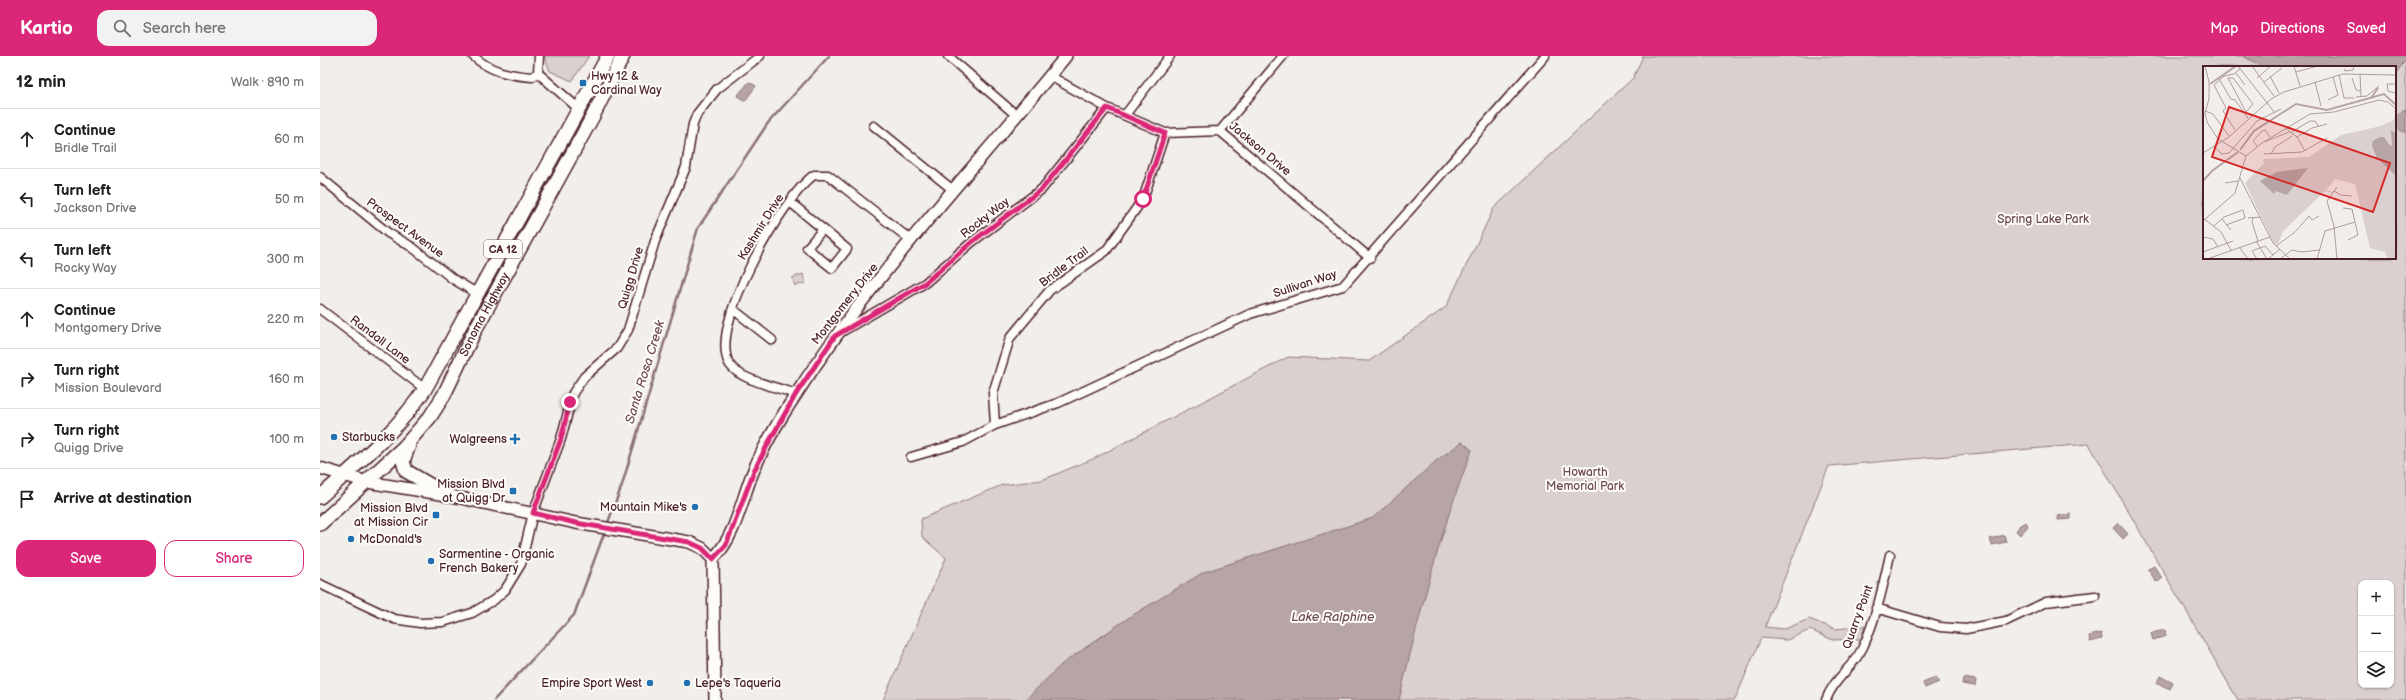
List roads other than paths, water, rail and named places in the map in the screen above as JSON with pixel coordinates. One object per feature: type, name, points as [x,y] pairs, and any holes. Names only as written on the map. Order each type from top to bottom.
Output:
[{"type":"main road","name":"Sonoma Highway","points":[[320,497],[388,436],[425,390],[608,56]]},
{"type":"main road","name":"Sonoma Highway","points":[[320,524],[414,437],[444,395],[475,330],[593,116],[623,56]]},
{"type":"main road","points":[[579,109],[593,116]]},
{"type":"main road","points":[[414,437],[403,459],[405,470],[410,476],[447,496]]},
{"type":"street","points":[[473,56],[485,66],[500,73],[532,77],[538,73]]},
{"type":"street","points":[[538,73],[539,56]]},
{"type":"street","name":"Quigg Drive","points":[[320,584],[394,619],[427,623],[443,622],[465,615],[494,600],[509,584],[521,564],[533,513],[561,439],[573,393],[584,377],[617,348],[628,330],[655,241],[686,167],[693,124],[697,114],[717,89],[760,56]]},
{"type":"street","points":[[948,56],[1016,115]]},
{"type":"street","name":"Montgomery Drive","points":[[713,559],[726,545],[754,471],[796,394],[835,336],[953,190],[1066,56]]},
{"type":"street","points":[[1125,115],[1170,56]]},
{"type":"street","points":[[1220,131],[1283,56]]},
{"type":"street","name":"Sullivan Way","points":[[911,457],[963,442],[995,425],[1058,403],[1250,314],[1343,286],[1370,258],[1545,56]]},
{"type":"street","points":[[538,73],[579,109]]},
{"type":"street","name":"Jackson Drive","points":[[1050,76],[1107,108],[1165,133],[1220,131],[1370,258]]},
{"type":"street","name":"Rocky Way","points":[[835,336],[925,283],[972,242],[1042,189],[1107,108]]},
{"type":"street","points":[[874,126],[953,190]]},
{"type":"street","name":"Bridle Trail","points":[[995,425],[993,393],[1010,338],[1050,290],[1106,251],[1143,199],[1165,133]]},
{"type":"street","name":"Kashmir Drive","points":[[796,394],[747,378],[731,367],[727,359],[725,348],[734,310],[754,257],[790,202],[814,175],[828,175],[912,241]]},
{"type":"street","name":"Prospect Avenue","points":[[320,177],[388,232],[412,247],[453,279],[478,294]]},
{"type":"street","points":[[790,202],[823,229],[847,249],[832,268],[807,248],[823,229]]},
{"type":"street","name":"Randall Lane","points":[[320,309],[425,390]]},
{"type":"street","points":[[734,310],[772,340]]},
{"type":"street","points":[[320,468],[367,482],[447,496],[581,524],[689,542],[702,548],[713,559],[714,700]]},
{"type":"street","name":"Quarry Point","points":[[1826,700],[1835,681],[1854,662],[1863,647],[1876,608],[1890,555]]},
{"type":"street","points":[[1876,608],[1940,627],[1966,629],[2006,621],[2046,602],[2095,596]]},
{"type":"water","points":[[2243,56],[2406,56],[2406,59],[2396,74],[2396,66],[2261,66]]},
{"type":"water","points":[[749,82],[756,86],[745,101],[737,96]]},
{"type":"water","points":[[2406,110],[2406,133],[2396,128],[2396,115]]},
{"type":"water","name":"Lake Ralphine","points":[[1462,442],[1472,450],[1460,481],[1440,543],[1422,605],[1399,700],[1025,700],[1062,664],[1128,618],[1204,572],[1373,518],[1436,461]]},
{"type":"water","points":[[2071,514],[2071,519],[2058,520],[2058,516]]},
{"type":"water","points":[[2026,522],[2028,526],[2020,535],[2016,531],[2020,525]]},
{"type":"water","points":[[2118,523],[2128,534],[2123,539],[2113,528]]},
{"type":"water","points":[[2004,535],[2006,542],[1992,545],[1990,539]]},
{"type":"water","points":[[2154,566],[2162,578],[2156,582],[2148,569]]},
{"type":"water","points":[[2165,630],[2166,636],[2153,640],[2151,633]]},
{"type":"water","points":[[2101,633],[2102,639],[2090,642],[2089,636]]},
{"type":"water","points":[[2160,676],[2173,683],[2170,689],[2157,683]]},
{"type":"water","points":[[1936,677],[1939,682],[1925,688],[1923,683]]},
{"type":"water","points":[[1963,678],[1976,680],[1975,686],[1962,684]]},
{"type":"waterway","name":"Santa Rosa Creek","points":[[607,525],[622,485],[698,228],[768,123],[829,56]]},
{"type":"waterway","name":"Santa Rosa Creek","points":[[494,700],[574,615],[605,531]]},
{"type":"place","name":"Hwy 12 & Cardinal Way","points":[[583,83]]},
{"type":"place","name":"Starbucks","points":[[334,437]]},
{"type":"place","name":"Walgreens","points":[[515,439]]},
{"type":"place","name":"Mission Blvd at Quigg Dr","points":[[513,491]]},
{"type":"place","name":"Mountain Mike's","points":[[695,507]]},
{"type":"place","name":"Mission Blvd at Mission Cir","points":[[436,515]]},
{"type":"place","name":"McDonald's","points":[[351,539]]},
{"type":"place","name":"Sarmentine - Organic French Bakery","points":[[431,561]]},
{"type":"place","name":"Empire Sport West","points":[[650,683]]},
{"type":"place","name":"Lepe's Taqueria","points":[[687,683]]},
{"type":"park label","name":"Spring Lake Park","points":[[2043,219]]},
{"type":"park label","name":"Howarth Memorial Park","points":[[1585,479]]}]
